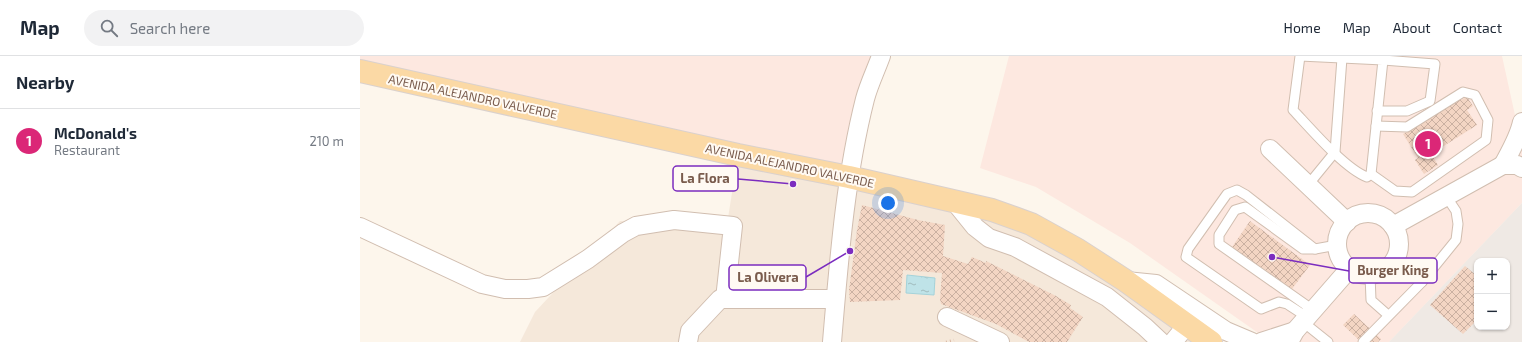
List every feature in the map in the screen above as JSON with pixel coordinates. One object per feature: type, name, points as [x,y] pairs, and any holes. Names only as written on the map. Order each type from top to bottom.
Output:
[{"type":"main road","name":"AVENIDA ALEJANDRO VALVERDE","points":[[360,71],[738,155],[849,177],[992,210],[1031,224],[1078,250],[1126,281],[1211,342]]},
{"type":"street","points":[[832,342],[835,299],[849,177],[866,98],[881,56]]},
{"type":"street","points":[[1503,165],[1522,122]]},
{"type":"street","points":[[1270,149],[1347,222]]},
{"type":"street","points":[[1393,226],[1503,165],[1517,165],[1522,168]]},
{"type":"street","points":[[954,201],[975,227],[989,238],[1015,247],[1107,297],[1145,327],[1161,342]]},
{"type":"street","points":[[1371,213],[1381,216],[1393,226],[1399,242],[1398,252],[1393,262],[1380,272],[1370,275],[1359,273],[1343,262],[1338,252],[1338,236],[1343,226],[1350,218],[1360,214],[1371,213]]},
{"type":"street","points":[[360,227],[482,284],[505,289],[513,289],[543,287],[588,259],[623,233],[636,226],[674,220],[733,226],[725,299]]},
{"type":"street","points":[[1261,342],[1301,325],[1350,268]]},
{"type":"street","points":[[1126,281],[1156,284],[1226,331],[1252,342]]},
{"type":"street","points":[[688,342],[690,331],[720,299],[835,299]]},
{"type":"street","points":[[947,318],[1000,342]]},
{"type":"street","points":[[1173,342],[1187,325]]},
{"type":"lane","points":[[1371,174],[1367,177],[1360,174],[1335,152],[1293,110],[1300,56],[1436,64],[1430,101],[1407,111],[1377,111]]},
{"type":"lane","points":[[1308,185],[1335,152],[1342,58]]},
{"type":"lane","points":[[1371,174],[1383,60]]},
{"type":"lane","points":[[1371,174],[1395,191],[1412,192],[1486,140],[1488,120],[1475,95],[1463,92],[1407,127],[1376,126]]},
{"type":"lane","points":[[1301,325],[1288,304],[1279,302],[1261,309],[1186,257],[1188,249],[1227,194],[1237,190],[1246,195],[1315,249]]},
{"type":"lane","points":[[1362,342],[1422,282],[1456,240],[1458,224],[1456,211],[1446,196]]},
{"type":"lane","points":[[1328,342],[1301,325],[1219,244],[1219,235],[1235,210],[1245,208],[1303,248],[1315,249],[1338,245]]},
{"type":"lane","points":[[1393,262],[1422,282]]},
{"type":"lane","points":[[1370,275],[1371,300],[1388,315]]},
{"type":"shaded area","points":[[360,56],[886,56],[849,177],[360,82]]},
{"type":"shaded area","points":[[1009,56],[1502,56],[1522,147],[1522,203],[1389,342],[1271,342],[1130,243],[1036,187],[980,168]]},
{"type":"shaded area","points":[[738,155],[1031,228],[1211,342],[520,342],[535,312],[620,221],[728,218]]},
{"type":"shaded area","points":[[1522,203],[1522,342],[1389,342]]},
{"type":"water","points":[[907,275],[935,278],[934,295],[906,293]]},
{"type":"building","points":[[1467,97],[1473,106],[1467,110],[1477,125],[1431,154],[1438,165],[1424,174],[1415,160],[1418,158],[1403,134],[1460,99],[1461,100]]},
{"type":"building","points":[[862,205],[918,220],[945,225],[943,256],[968,264],[972,257],[986,263],[986,261],[1056,296],[1071,305],[1070,308],[1083,317],[1067,342],[1029,342],[996,324],[941,304],[942,273],[903,270],[900,300],[850,302],[849,290]]},
{"type":"building","points":[[1250,221],[1310,265],[1292,289],[1261,267],[1259,270],[1252,265],[1254,262],[1244,255],[1242,258],[1235,254],[1237,251],[1232,247]]},
{"type":"building","points":[[1465,266],[1474,274],[1474,323],[1463,334],[1430,305]]},
{"type":"building","points":[[1354,314],[1381,339],[1378,342],[1361,342],[1343,325]]},
{"type":"place","name":"McDonald's","points":[[1428,144]]},
{"type":"place","name":"La Flora","points":[[793,184]]},
{"type":"place","name":"La Olivera","points":[[850,251]]},
{"type":"place","name":"Burger King","points":[[1272,257]]}]
